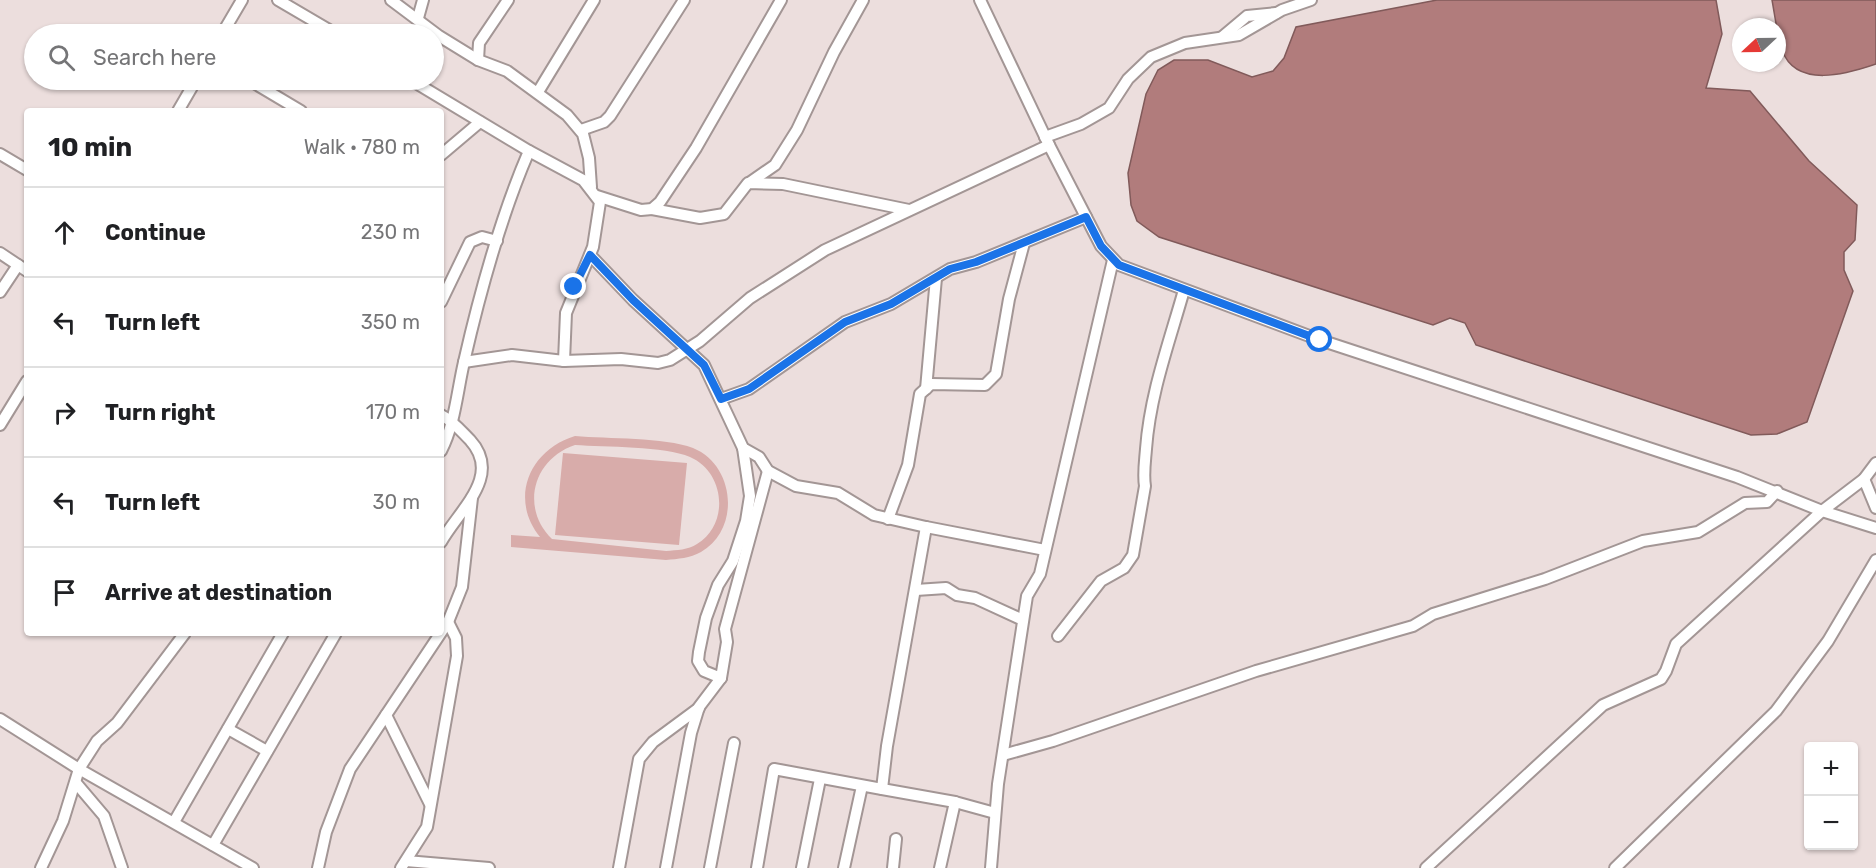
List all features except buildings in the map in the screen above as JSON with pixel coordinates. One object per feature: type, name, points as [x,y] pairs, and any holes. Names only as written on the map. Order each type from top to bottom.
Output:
[{"type":"street","points":[[228,24],[242,0]]},
{"type":"street","points":[[278,0],[319,24]]},
{"type":"street","points":[[392,0],[425,24]]},
{"type":"street","points":[[418,18],[423,0]]},
{"type":"street","points":[[478,60],[479,43],[508,0]]},
{"type":"street","points":[[538,92],[594,0]]},
{"type":"street","points":[[581,130],[604,122],[610,116],[684,0]]},
{"type":"street","points":[[652,209],[660,202],[696,148],[781,0]]},
{"type":"street","points":[[427,90],[529,152],[560,166],[594,191],[641,210],[652,209],[700,218],[724,214],[748,183],[775,165],[804,118],[834,52],[863,0]]},
{"type":"street","points":[[980,0],[1047,141],[1101,246],[1113,260],[1126,268],[1331,344],[1777,491],[1821,511],[1876,528]]},
{"type":"street","points":[[464,362],[512,355],[564,361],[621,359],[658,363],[670,360],[750,298],[791,271],[870,226],[982,178],[1108,108],[1128,79],[1151,57],[1185,43],[1247,32],[1276,13],[1311,0]]},
{"type":"street","points":[[444,39],[478,60],[507,71],[567,115],[581,130],[589,158],[594,191],[600,202],[599,221],[590,255],[574,287],[566,313],[564,361]]},
{"type":"street","points":[[180,108],[190,90]]},
{"type":"street","points":[[266,90],[296,108]]},
{"type":"street","points":[[444,152],[480,122]]},
{"type":"street","points":[[444,443],[452,421],[464,362],[497,241],[529,152]]},
{"type":"street","points":[[0,154],[24,168]]},
{"type":"street","points":[[748,183],[783,184],[909,210]]},
{"type":"street","points":[[721,399],[749,389],[845,322],[891,304],[950,269],[1024,243],[1086,217]]},
{"type":"street","points":[[444,296],[470,242],[476,238],[488,237],[497,241]]},
{"type":"street","points":[[888,519],[908,465],[920,394],[931,384],[985,385],[996,374],[1010,299],[1024,243]]},
{"type":"street","points":[[0,254],[23,268],[0,292]]},
{"type":"street","points":[[590,255],[633,300],[704,365],[743,448],[749,475],[750,496],[746,521],[733,561],[718,585],[706,618],[699,652],[699,661],[704,671],[721,678]]},
{"type":"street","points":[[991,868],[1002,755],[1027,596],[1040,574],[1113,260]]},
{"type":"street","points":[[926,389],[936,278]]},
{"type":"street","points":[[1058,636],[1101,581],[1124,568],[1133,555],[1145,486],[1143,476],[1150,413],[1164,351],[1184,290]]},
{"type":"street","points":[[0,425],[24,386]]},
{"type":"street","points":[[444,417],[452,421],[476,447],[481,457],[481,482],[444,538]]},
{"type":"street","points":[[743,448],[759,457],[768,471],[796,486],[838,493],[874,515],[1045,550]]},
{"type":"street","points":[[1426,868],[1603,705],[1660,679],[1666,671],[1676,644],[1755,575],[1821,511],[1846,495],[1864,479],[1876,463]]},
{"type":"street","points":[[619,868],[639,759],[660,736],[699,707],[721,678],[728,642],[725,629],[768,471]]},
{"type":"street","points":[[1864,479],[1876,508]]},
{"type":"street","points":[[1002,755],[1053,741],[1256,671],[1413,626],[1433,614],[1545,579],[1643,541],[1698,532],[1745,503],[1767,502],[1777,491]]},
{"type":"street","points":[[444,628],[462,587],[472,498]]},
{"type":"street","points":[[882,789],[887,746],[926,527]]},
{"type":"street","points":[[1615,868],[1776,711],[1828,640],[1876,560]]},
{"type":"street","points":[[916,590],[946,588],[957,595],[975,598],[1023,620]]},
{"type":"street","points":[[403,864],[427,827],[457,656],[456,639],[448,622]]},
{"type":"street","points":[[41,868],[51,849],[79,769],[97,741],[117,723],[183,636]]},
{"type":"street","points":[[174,822],[281,636]]},
{"type":"street","points":[[213,845],[334,636]]},
{"type":"street","points":[[318,868],[326,831],[350,769],[439,636]]},
{"type":"street","points":[[0,707],[4,721],[79,769],[253,868]]},
{"type":"street","points":[[666,868],[691,733],[699,707]]},
{"type":"street","points":[[386,714],[430,805]]},
{"type":"street","points":[[228,729],[267,751]]},
{"type":"street","points":[[710,868],[734,742]]},
{"type":"street","points":[[757,868],[774,769],[955,802],[995,813]]},
{"type":"street","points":[[802,868],[820,779]]},
{"type":"street","points":[[76,783],[104,816],[122,868]]},
{"type":"street","points":[[844,868],[862,786]]},
{"type":"street","points":[[940,868],[955,802]]},
{"type":"street","points":[[893,868],[896,839]]},
{"type":"street","points":[[403,864],[489,868]]},
{"type":"shaded area","points":[[1437,0],[1716,0],[1722,34],[1706,88],[1750,91],[1809,161],[1857,205],[1855,240],[1844,252],[1844,270],[1853,291],[1807,422],[1777,434],[1751,435],[1476,345],[1465,323],[1450,318],[1433,325],[1159,237],[1137,221],[1131,205],[1128,173],[1146,94],[1158,70],[1174,60],[1208,60],[1252,77],[1273,71],[1284,58],[1296,27]]},
{"type":"shaded area","points":[[1772,0],[1876,0],[1876,64],[1837,74],[1810,74],[1799,70],[1786,57],[1786,18],[1775,18]]},
{"type":"shaded area","points":[[575,436],[652,440],[693,448],[707,456],[718,468],[725,482],[728,498],[723,528],[714,542],[701,552],[670,560],[511,547],[511,535],[540,537],[531,522],[526,507],[525,492],[536,464],[546,452]],"holes":[[[575,445],[666,451],[690,457],[702,464],[716,486],[719,512],[715,524],[708,535],[697,544],[666,551],[552,539],[542,527],[536,513],[534,499],[536,486],[549,461]]]},
{"type":"shaded area","points":[[563,453],[687,463],[679,545],[555,535]]},
{"type":"route","points":[[574,287],[590,255],[633,300],[704,365],[721,399],[749,389],[845,322],[891,304],[950,269],[976,262],[1086,217],[1101,246],[1119,265],[1320,340]]}]
